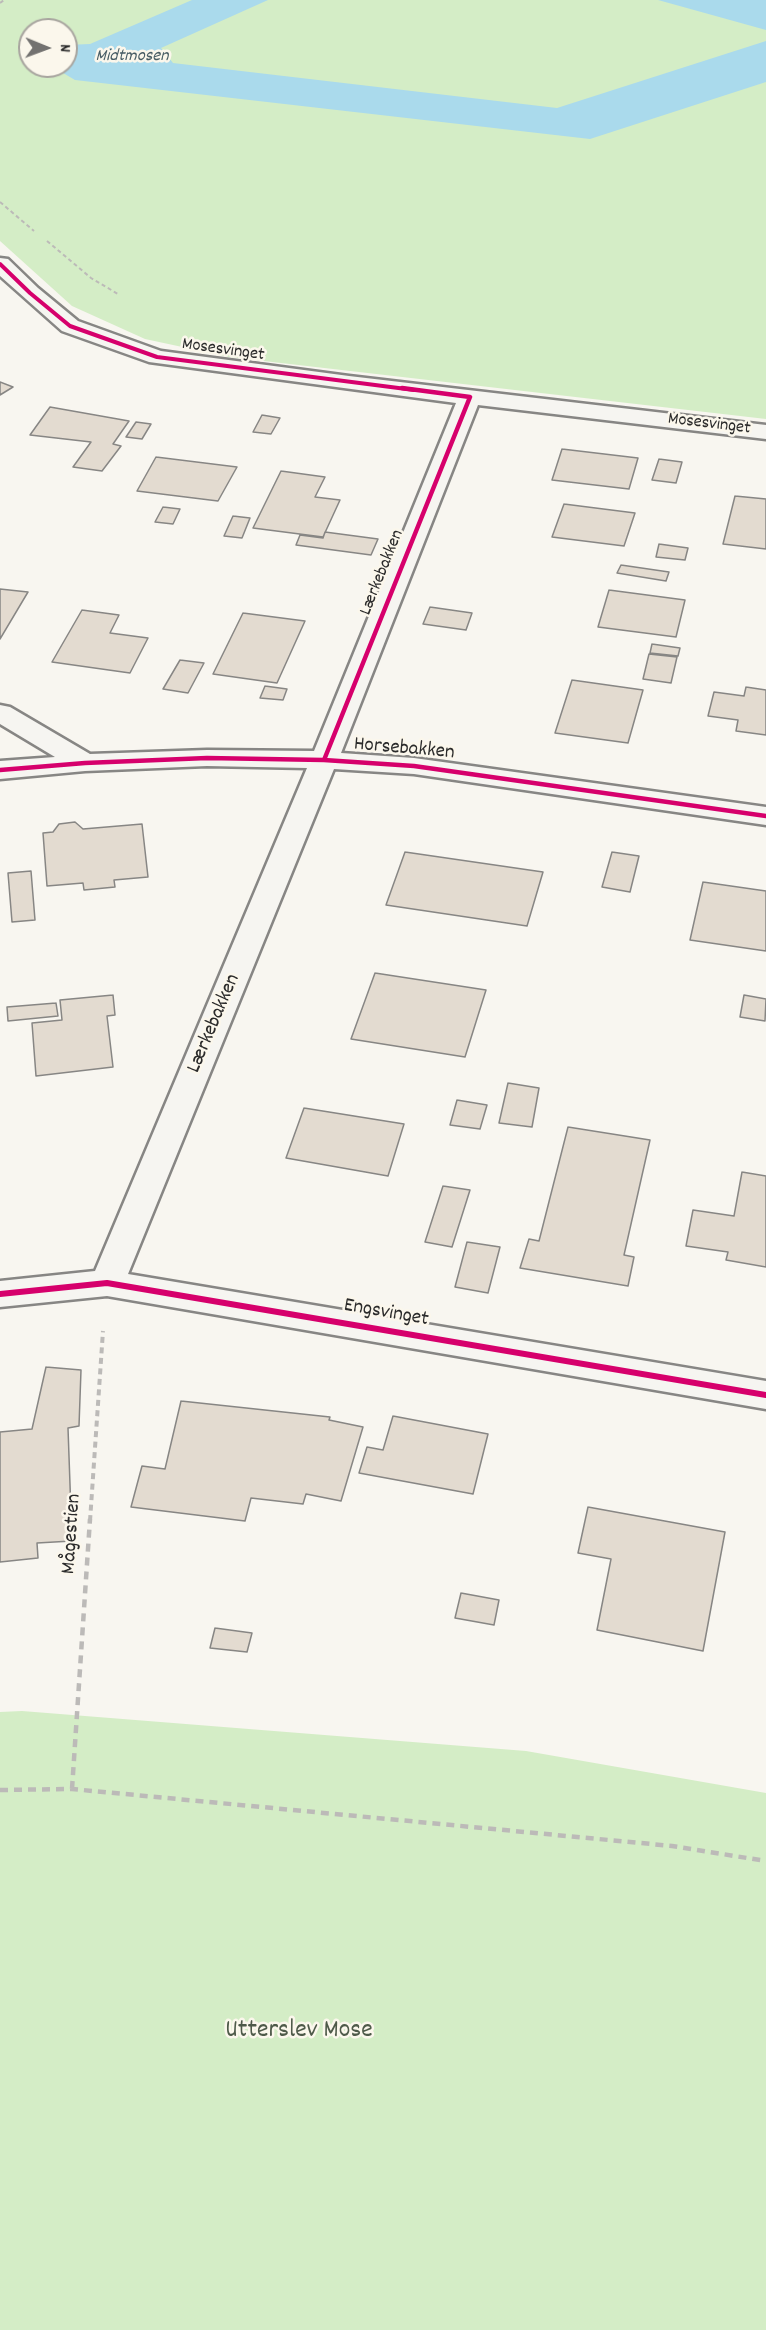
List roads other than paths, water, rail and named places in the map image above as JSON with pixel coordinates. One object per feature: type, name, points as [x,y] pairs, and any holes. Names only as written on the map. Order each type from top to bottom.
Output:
[{"type":"street","name":"Mosesvinget","points":[[0,264],[30,293],[70,326],[157,357],[766,432]]},
{"type":"street","name":"Lærkebakken","points":[[107,1282],[324,760],[470,397]]},
{"type":"street","points":[[0,713],[84,763]]},
{"type":"street","name":"Horsebakken","points":[[0,770],[84,763],[207,758],[324,760],[414,766],[766,816]]},
{"type":"street","name":"Engsvinget","points":[[0,1294],[107,1282],[766,1395]]},
{"type":"water","name":"Midtmosen","points":[[192,0],[268,0],[161,48],[173,63],[557,108],[766,41],[766,82],[590,139],[75,80],[72,78],[78,78],[78,44],[90,44]]},
{"type":"water","points":[[658,0],[766,0],[766,30]]},
{"type":"park label","name":"Utterslev Mose","points":[[299,2032]]}]
